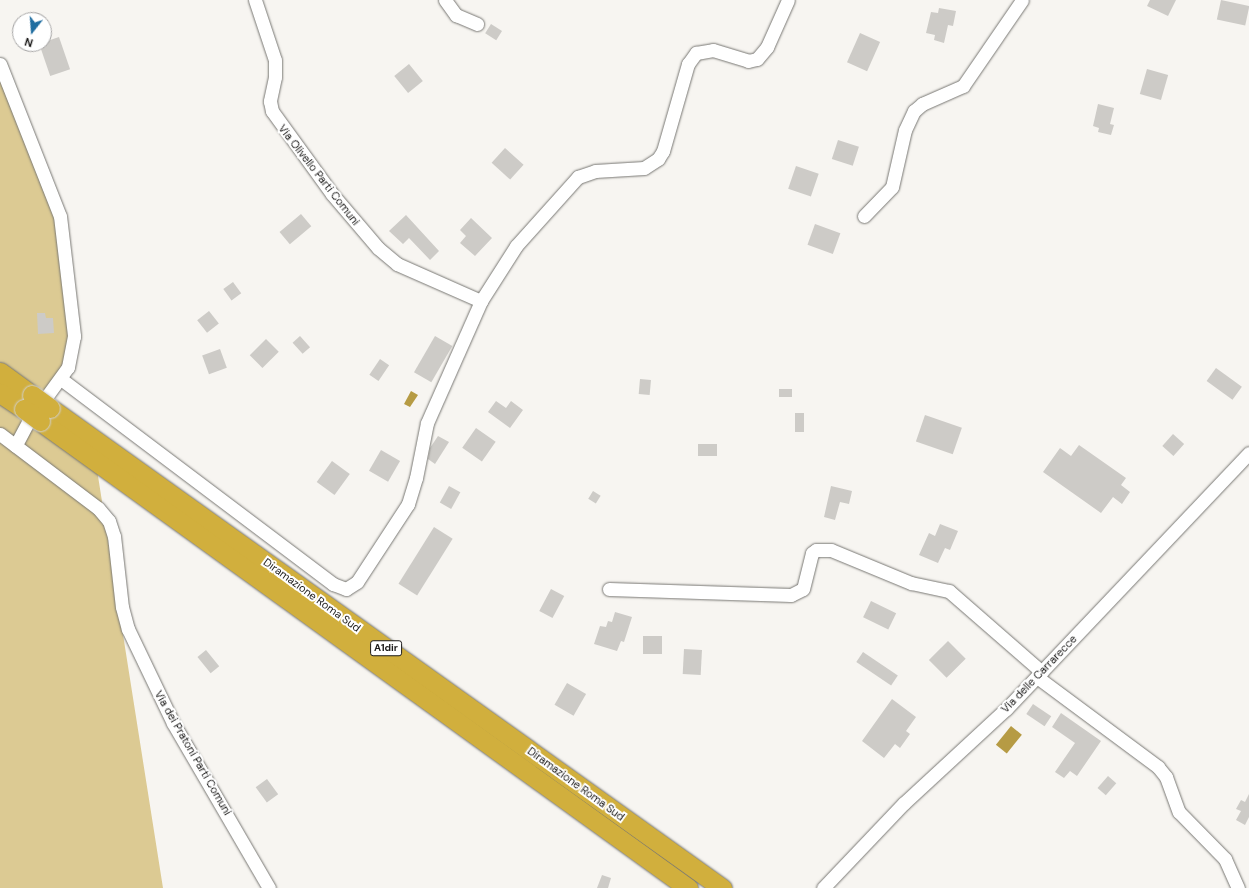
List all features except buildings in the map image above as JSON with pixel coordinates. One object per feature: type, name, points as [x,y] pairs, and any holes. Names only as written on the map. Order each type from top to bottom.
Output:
[{"type":"highway","name":"Diramazione Roma Sud","points":[[0,372],[28,402],[722,888]]},
{"type":"highway","name":"Diramazione Roma Sud","points":[[0,393],[28,402]]},
{"type":"highway","name":"Diramazione Roma Sud","points":[[45,414],[688,888]]},
{"type":"street","name":"Via Olivello Parti Comuni","points":[[255,0],[275,60],[275,77],[270,101],[272,111],[332,194],[391,260],[417,274],[481,301]]},
{"type":"street","points":[[444,0],[456,15],[477,24]]},
{"type":"street","points":[[61,379],[333,584],[346,589],[357,582],[408,504],[416,478],[426,422],[481,301],[516,246],[578,177],[595,171],[644,168],[658,159],[693,56],[700,50],[709,49],[748,61],[757,60],[767,47],[788,0]]},
{"type":"street","points":[[864,216],[892,187],[905,130],[914,111],[922,104],[962,86],[1022,0]]},
{"type":"street","points":[[0,64],[60,216],[74,336],[71,359],[61,379],[28,422],[15,446]]},
{"type":"street","name":"Via dei Pratoni Parti Comuni","points":[[0,434],[98,508],[109,521],[114,536],[122,607],[128,629],[173,723],[269,888]]},
{"type":"street","name":"Via delle Carrarecce","points":[[823,888],[904,802],[1040,674],[1249,453]]},
{"type":"street","points":[[608,589],[790,595],[803,588],[812,553],[816,550],[831,550],[916,584],[938,587],[949,591],[1040,674],[1158,767],[1166,777],[1179,812],[1225,859],[1238,888]]},
{"type":"shaded area","points":[[0,64],[54,197],[74,336],[50,408],[92,438],[163,888],[0,888]]},
{"type":"shaded area","points":[[411,391],[418,395],[410,407],[404,404]]},
{"type":"shaded area","points":[[1011,726],[1022,735],[1007,753],[996,745]]}]
